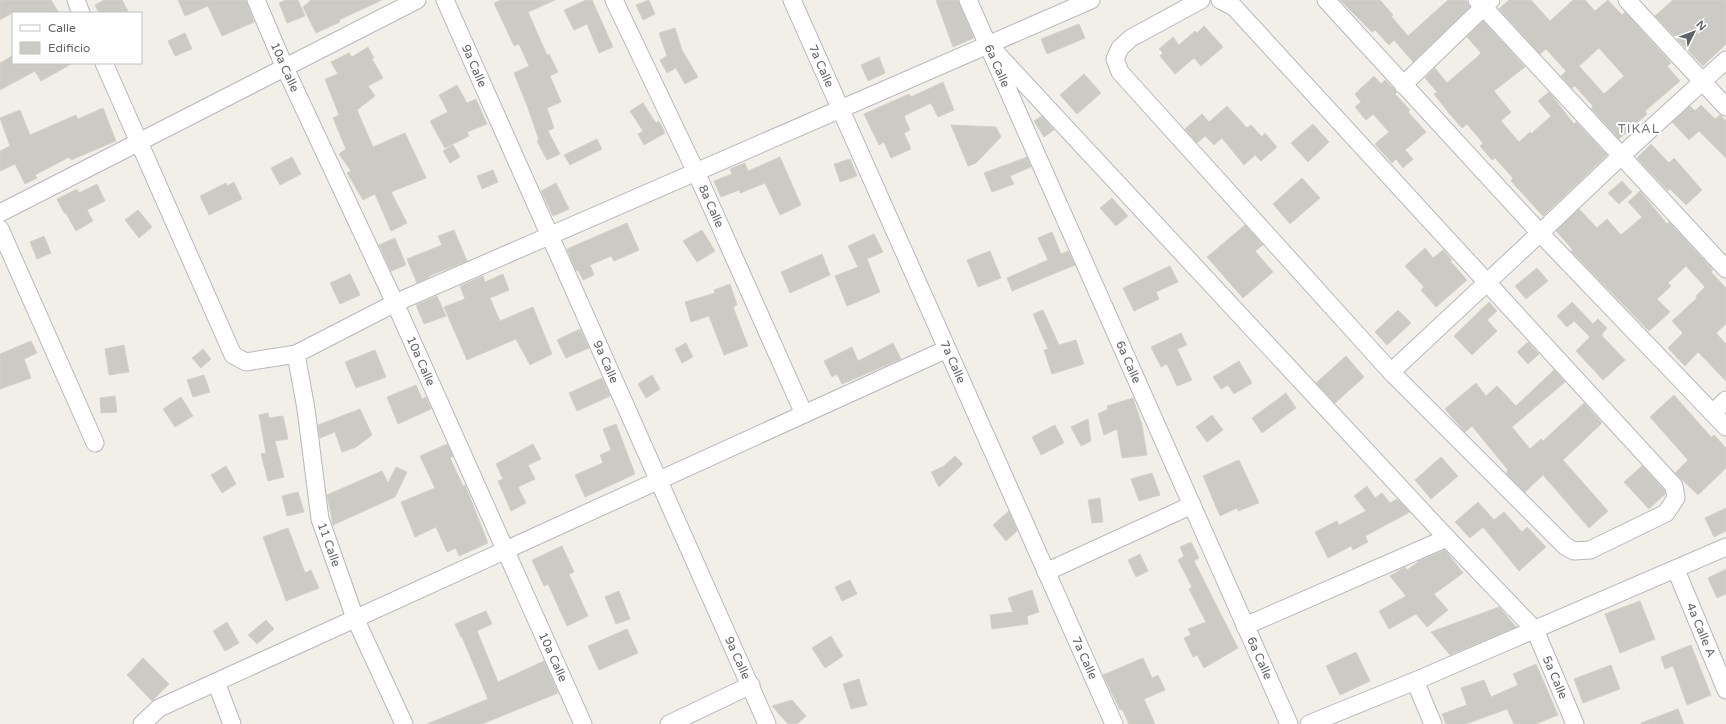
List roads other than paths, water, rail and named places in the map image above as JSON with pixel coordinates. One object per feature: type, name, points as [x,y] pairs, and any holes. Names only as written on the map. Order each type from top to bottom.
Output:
[{"type":"street","points":[[76,0],[82,12]]},
{"type":"street","name":"10a Calle","points":[[256,0],[285,68],[395,303],[583,724]]},
{"type":"street","points":[[0,213],[417,0]]},
{"type":"street","name":"9a Calle","points":[[445,0],[751,685],[767,724]]},
{"type":"street","name":"8a Calle","points":[[614,0],[696,172],[804,414]]},
{"type":"street","name":"7a Calle","points":[[792,0],[1114,724]]},
{"type":"street","name":"6a Calle","points":[[968,0],[1289,724]]},
{"type":"street","points":[[104,64],[233,355],[246,362],[296,354],[395,303],[1091,0]]},
{"type":"street","points":[[1202,0],[1131,38],[1120,48],[1115,59],[1120,72],[1391,372],[1565,546],[1570,549],[1574,551],[1590,550],[1666,513],[1676,498],[1674,486],[1488,282],[1234,8],[1220,0]]},
{"type":"street","points":[[1326,0],[1540,233],[1726,427]]},
{"type":"street","points":[[1627,0],[1726,107]]},
{"type":"street","points":[[1403,85],[1484,2],[1621,156],[1726,269]]},
{"type":"street","points":[[988,44],[1447,538],[1535,630]]},
{"type":"street","points":[[1391,372],[1621,156],[1726,60]]},
{"type":"street","points":[[0,229],[94,443]]},
{"type":"street","points":[[142,724],[159,708],[947,349]]},
{"type":"street","name":"11 Calle","points":[[296,354],[306,409],[320,519],[355,618],[404,724]]},
{"type":"street","points":[[1713,413],[1726,400]]},
{"type":"street","points":[[1046,572],[1192,505]]},
{"type":"street","points":[[1246,626],[1447,538]]},
{"type":"street","points":[[1309,724],[1415,681],[1676,570],[1726,546]]},
{"type":"street","name":"4a Calle A","points":[[1676,570],[1726,690]]},
{"type":"street","name":"5a Calle","points":[[1535,630],[1575,724]]},
{"type":"street","points":[[1415,681],[1433,724]]},
{"type":"street","points":[[216,682],[232,724]]},
{"type":"street","points":[[668,724],[751,685]]},
{"type":"district","name":"TIKAL","points":[[1639,128]]}]
